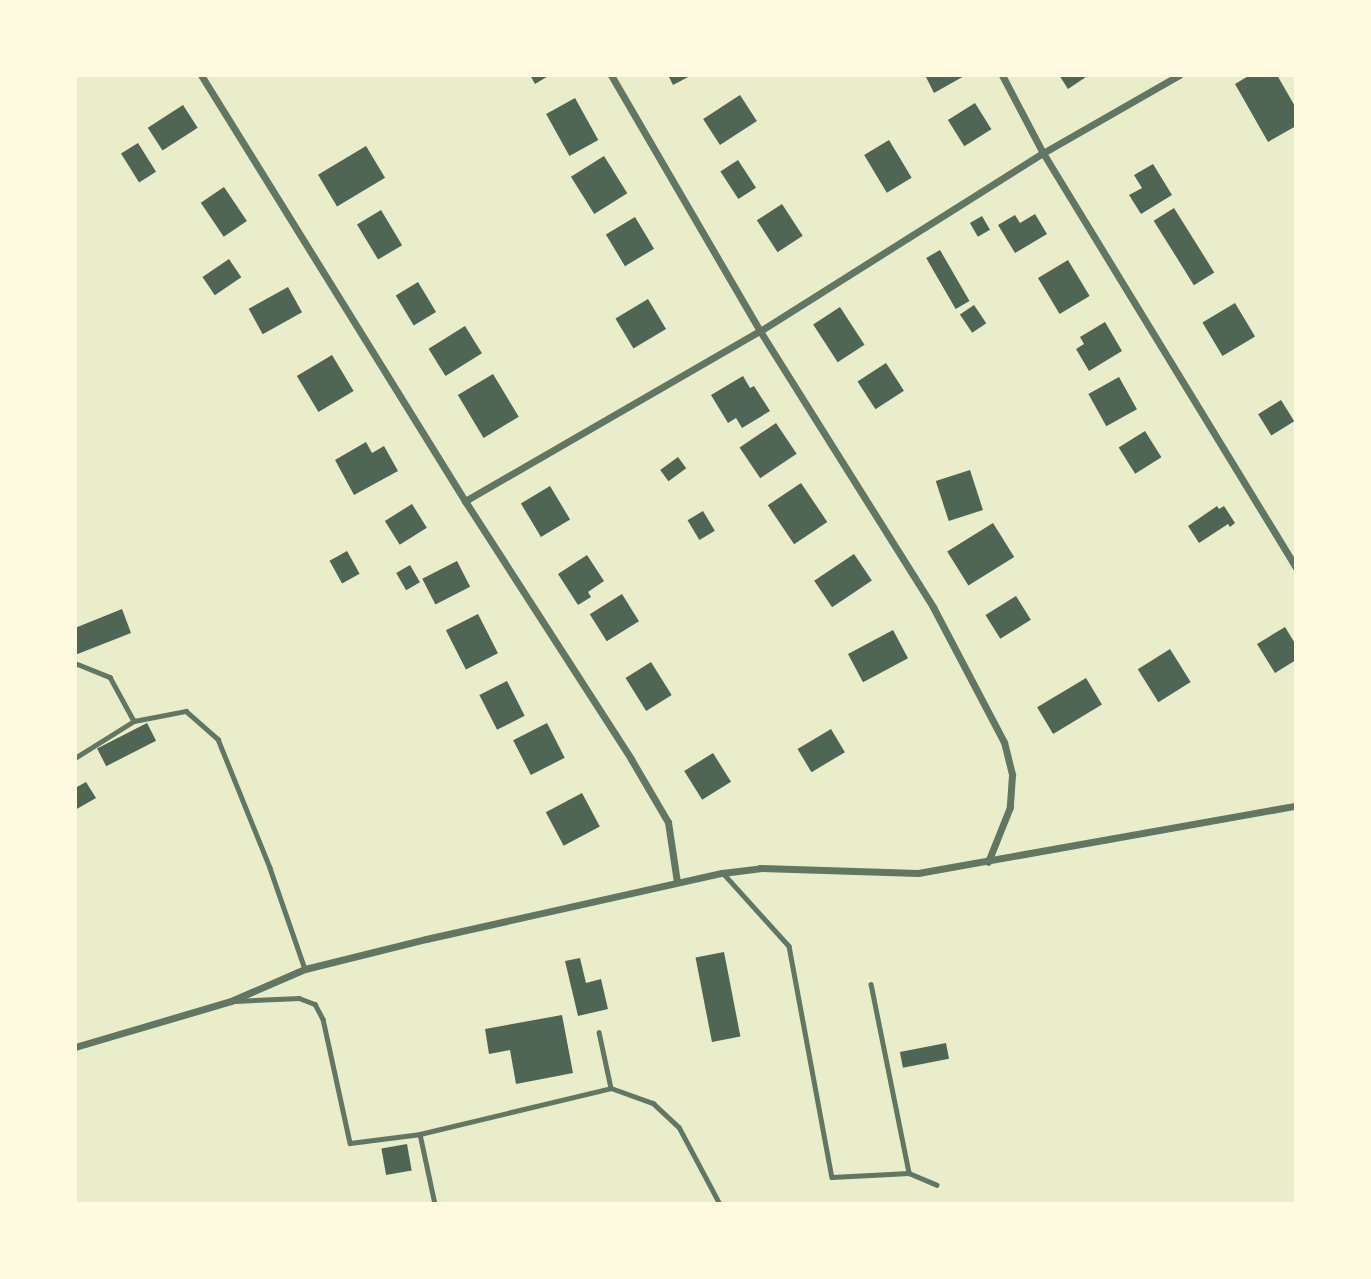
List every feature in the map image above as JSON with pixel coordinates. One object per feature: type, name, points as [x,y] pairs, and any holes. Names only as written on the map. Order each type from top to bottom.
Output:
[{"type":"street","points":[[201,75],[465,501],[631,759],[668,822],[677,882]]},
{"type":"street","points":[[611,75],[760,331],[933,607],[1004,742],[1012,775],[1010,807],[988,863]]},
{"type":"street","points":[[1002,75],[1043,153],[1296,568]]},
{"type":"street","points":[[465,501],[760,331],[1043,153],[1179,75]]},
{"type":"street","points":[[75,1047],[231,1001],[305,969],[722,873],[760,868],[918,873],[988,863],[1296,806]]},
{"type":"lane","points":[[75,663],[110,677],[134,721]]},
{"type":"lane","points":[[75,758],[134,721],[186,711],[218,739],[270,868],[305,969]]},
{"type":"lane","points":[[722,873],[789,946],[832,1177],[909,1173],[937,1185]]},
{"type":"lane","points":[[871,984],[909,1173]]},
{"type":"lane","points":[[231,1001],[299,998],[315,1004],[323,1019],[351,1143],[420,1134],[611,1088],[653,1103],[679,1127],[720,1204]]},
{"type":"lane","points":[[599,1032],[611,1088]]},
{"type":"lane","points":[[420,1134],[435,1204]]},
{"type":"building","points":[[530,75],[550,75],[535,84]]},
{"type":"building","points":[[668,75],[692,75],[673,85]]},
{"type":"building","points":[[925,75],[966,75],[934,93]]},
{"type":"building","points":[[1059,75],[1089,75],[1068,89]]},
{"type":"building","points":[[1250,75],[1277,75],[1296,108],[1296,126],[1268,142],[1235,84]]},
{"type":"building","points":[[740,95],[757,121],[720,145],[703,119]]},
{"type":"building","points":[[575,98],[598,140],[569,156],[546,114]]},
{"type":"building","points":[[975,103],[991,129],[964,146],[948,120]]},
{"type":"building","points":[[183,105],[198,128],[162,151],[148,128]]},
{"type":"building","points":[[889,140],[912,178],[887,193],[864,155]]},
{"type":"building","points":[[138,143],[156,172],[139,182],[121,154]]},
{"type":"building","points":[[366,146],[385,178],[337,207],[318,175]]},
{"type":"building","points":[[604,156],[627,193],[594,214],[571,177]]},
{"type":"building","points":[[738,160],[756,188],[738,199],[720,171]]},
{"type":"building","points":[[1153,164],[1172,195],[1141,214],[1129,195],[1142,188],[1134,175]]},
{"type":"building","points":[[224,187],[247,221],[224,237],[201,203]]},
{"type":"building","points":[[782,204],[803,236],[778,252],[757,220]]},
{"type":"building","points":[[1174,208],[1214,272],[1194,285],[1154,221]]},
{"type":"building","points":[[381,210],[402,245],[378,260],[357,224]]},
{"type":"building","points":[[1035,214],[1047,234],[1015,253],[998,225],[1015,215],[1020,223]]},
{"type":"building","points":[[982,216],[990,230],[978,237],[970,223]]},
{"type":"building","points":[[635,217],[654,249],[625,266],[606,235]]},
{"type":"building","points":[[940,250],[970,301],[956,309],[926,258]]},
{"type":"building","points":[[229,259],[241,277],[215,295],[202,277]]},
{"type":"building","points":[[1068,260],[1090,296],[1060,314],[1038,278]]},
{"type":"building","points":[[418,282],[436,312],[414,325],[396,295]]},
{"type":"building","points":[[288,287],[302,312],[263,334],[249,309]]},
{"type":"building","points":[[648,299],[666,329],[633,349],[615,319]]},
{"type":"building","points":[[1235,303],[1255,336],[1223,356],[1202,323]]},
{"type":"building","points":[[974,305],[986,323],[972,333],[960,315]]},
{"type":"building","points":[[840,307],[865,345],[838,362],[813,324]]},
{"type":"building","points":[[1105,322],[1122,351],[1089,371],[1076,349],[1084,344],[1080,337]]},
{"type":"building","points":[[465,326],[482,353],[445,376],[429,349]]},
{"type":"building","points":[[332,355],[354,391],[318,412],[297,376]]},
{"type":"building","points":[[886,363],[904,391],[875,409],[857,382]]},
{"type":"building","points":[[493,374],[519,417],[484,438],[458,395]]},
{"type":"building","points":[[743,376],[750,388],[754,386],[770,411],[742,428],[736,418],[728,423],[711,395]]},
{"type":"building","points":[[1119,377],[1137,409],[1106,426],[1088,394]]},
{"type":"building","points":[[1281,400],[1294,421],[1271,436],[1258,414]]},
{"type":"building","points":[[776,423],[797,454],[760,478],[740,448]]},
{"type":"building","points":[[1145,431],[1161,457],[1135,474],[1119,447]]},
{"type":"building","points":[[366,442],[372,453],[384,446],[398,471],[354,495],[335,460]]},
{"type":"building","points":[[678,457],[686,468],[668,481],[660,470]]},
{"type":"building","points":[[970,470],[983,510],[949,521],[936,481]]},
{"type":"building","points":[[801,483],[827,522],[794,544],[768,505]]},
{"type":"building","points":[[550,486],[570,519],[541,537],[521,504]]},
{"type":"building","points":[[412,504],[427,528],[400,545],[385,521]]},
{"type":"building","points":[[1217,506],[1219,509],[1224,506],[1235,523],[1230,527],[1228,524],[1199,543],[1188,526]]},
{"type":"building","points":[[703,511],[715,531],[699,540],[688,520]]},
{"type":"building","points":[[993,523],[1014,557],[968,586],[947,552]]},
{"type":"building","points":[[347,551],[360,574],[342,583],[330,561]]},
{"type":"building","points":[[854,554],[872,581],[832,607],[814,581]]},
{"type":"building","points":[[587,555],[604,581],[588,592],[591,597],[578,605],[558,574]]},
{"type":"building","points":[[457,561],[470,587],[435,605],[422,579]]},
{"type":"building","points":[[410,565],[420,582],[406,590],[396,573]]},
{"type":"building","points":[[622,594],[639,621],[607,641],[590,614]]},
{"type":"building","points":[[1016,596],[1031,620],[1000,639],[985,615]]},
{"type":"building","points":[[122,609],[131,633],[75,655],[75,628]]},
{"type":"building","points":[[478,614],[498,653],[466,670],[446,630]]},
{"type":"building","points":[[1285,627],[1296,645],[1296,660],[1275,673],[1257,644]]},
{"type":"building","points":[[893,630],[908,658],[863,682],[848,654]]},
{"type":"building","points":[[1170,649],[1191,682],[1158,702],[1138,669]]},
{"type":"building","points":[[651,662],[672,695],[646,711],[626,678]]},
{"type":"building","points":[[1086,678],[1102,705],[1053,734],[1037,707]]},
{"type":"building","points":[[507,681],[525,716],[497,730],[479,695]]},
{"type":"building","points":[[147,723],[156,741],[106,766],[97,748]]},
{"type":"building","points":[[547,723],[565,758],[531,775],[513,740]]},
{"type":"building","points":[[831,729],[845,752],[811,772],[798,749]]},
{"type":"building","points":[[713,753],[731,782],[702,800],[684,771]]},
{"type":"building","points":[[86,782],[96,798],[75,810],[75,788]]},
{"type":"building","points":[[582,793],[600,827],[564,846],[546,812]]},
{"type":"building","points":[[724,952],[740,1036],[712,1042],[696,958]]},
{"type":"building","points":[[580,958],[586,983],[601,979],[608,1009],[578,1016],[565,961]]},
{"type":"building","points":[[562,1015],[573,1073],[516,1084],[510,1050],[489,1054],[485,1029]]},
{"type":"building","points":[[946,1043],[949,1059],[903,1068],[900,1052]]},
{"type":"building","points":[[407,1144],[412,1171],[386,1175],[381,1149]]}]
